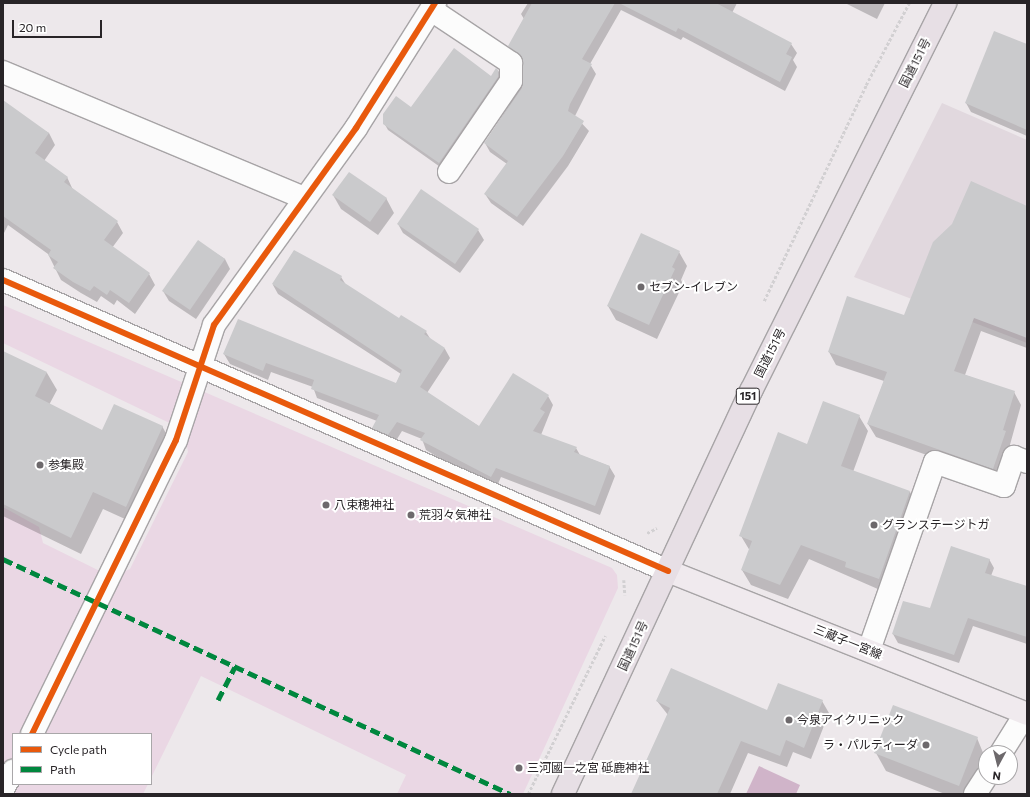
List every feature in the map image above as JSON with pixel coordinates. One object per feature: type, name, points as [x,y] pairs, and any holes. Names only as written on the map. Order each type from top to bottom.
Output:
[{"type":"highway","name":"国道151号","points":[[563,794],[751,391],[945,3]]},
{"type":"main road","name":"三蔵子一宮線","points":[[668,570],[1026,714]]},
{"type":"street","points":[[32,733],[176,440],[214,325],[304,198],[356,128],[434,7],[511,63],[511,81],[449,172]]},
{"type":"street","points":[[3,72],[304,198]]},
{"type":"street","points":[[3,280],[668,570]]},
{"type":"street","points":[[869,650],[935,462],[1004,486],[1014,458],[1027,462]]},
{"type":"street","points":[[1006,745],[1026,714]]},
{"type":"street","points":[[3,789],[12,773]]},
{"type":"street","points":[[975,794],[980,785]]},
{"type":"path","points":[[763,303],[866,85],[909,3]]},
{"type":"path","points":[[642,535],[656,529],[659,523]]},
{"type":"path","points":[[621,602],[625,595],[623,574]]},
{"type":"path","points":[[528,794],[608,630]]},
{"type":"shaded area","points":[[942,103],[1027,140],[1027,343],[854,277]]},
{"type":"shaded area","points":[[3,305],[612,568],[617,575],[618,588],[523,794],[397,794],[406,775],[201,676],[152,776],[152,733],[12,733],[12,785],[148,785],[143,794],[3,794],[3,507],[39,527],[43,543],[112,577],[130,569],[188,452],[184,430],[3,343]]},
{"type":"shaded area","points":[[759,766],[800,785],[796,794],[746,794]]},
{"type":"building","points":[[532,3],[615,3],[582,59],[592,64],[570,104],[568,111],[584,121],[563,156],[517,217],[484,194],[508,161],[484,143],[522,88],[522,57],[508,46]]},
{"type":"building","points":[[619,3],[716,3],[792,43],[786,54],[792,57],[780,82],[678,28],[676,32]]},
{"type":"building","points":[[994,31],[1027,44],[1027,130],[965,103]]},
{"type":"building","points":[[454,48],[491,76],[496,68],[498,70],[498,77],[439,163],[383,124],[383,114],[396,96],[411,107]]},
{"type":"building","points":[[3,100],[49,133],[35,153],[68,177],[64,182],[118,221],[104,240],[150,273],[129,303],[110,290],[107,295],[94,286],[90,291],[73,282],[53,268],[58,262],[48,255],[51,250],[3,216]]},
{"type":"building","points":[[349,172],[387,198],[370,222],[332,195]]},
{"type":"building","points":[[971,181],[1027,206],[1027,338],[974,318],[954,371],[1015,391],[1003,430],[1006,431],[993,469],[867,424],[887,372],[828,352],[847,296],[904,315],[933,242],[952,224]]},
{"type":"building","points":[[421,189],[479,229],[455,264],[397,224]]},
{"type":"building","name":"セブン-イレブン","points":[[641,233],[680,251],[672,267],[675,269],[649,325],[607,306]]},
{"type":"building","points":[[198,240],[225,259],[190,310],[162,291]]},
{"type":"building","points":[[294,250],[342,276],[340,280],[399,318],[401,315],[427,331],[424,334],[445,348],[420,387],[479,426],[513,373],[549,395],[540,409],[545,412],[533,431],[577,447],[574,452],[610,466],[595,506],[496,468],[491,477],[420,440],[425,433],[397,422],[388,435],[372,428],[379,415],[311,389],[314,380],[266,363],[263,371],[223,354],[238,319],[396,383],[402,370],[272,284]]},
{"type":"building","name":"参集殿","points":[[3,351],[47,372],[35,396],[102,430],[114,404],[163,426],[126,507],[93,492],[71,538],[3,504]]},
{"type":"building","points":[[823,401],[860,415],[841,466],[910,491],[879,579],[845,567],[846,562],[801,545],[780,585],[741,570],[752,541],[739,536],[778,432],[807,444]]},
{"type":"building","points":[[951,546],[990,559],[985,573],[1027,586],[1027,637],[968,618],[954,655],[892,634],[903,601],[930,608]]},
{"type":"building","points":[[671,668],[767,710],[778,683],[823,700],[804,748],[786,740],[780,756],[741,741],[717,794],[631,794],[670,708],[656,701]]},
{"type":"building","name":"ラ・パルティーダ","points":[[893,705],[978,737],[959,786],[874,753]]},
{"type":"marked path","points":[[3,559],[510,794]]},
{"type":"marked path","points":[[218,700],[235,667]]},
{"type":"cycle path","points":[[32,733],[176,440],[214,325],[356,128],[435,3]]},
{"type":"cycle path","points":[[3,280],[668,571]]},
{"type":"place","name":"セブン-イレブン","points":[[641,287]]},
{"type":"place","name":"参集殿","points":[[40,465]]},
{"type":"place","name":"八束穂神社","points":[[326,505]]},
{"type":"place","name":"荒羽々気神社","points":[[411,515]]},
{"type":"place","name":"グランステージトガ","points":[[874,525]]},
{"type":"place","name":"今泉アイクリニック","points":[[789,720]]},
{"type":"place","name":"ラ・パルティーダ","points":[[926,745]]},
{"type":"place","name":"三河國一之宮 砥鹿神社","points":[[519,768]]}]
